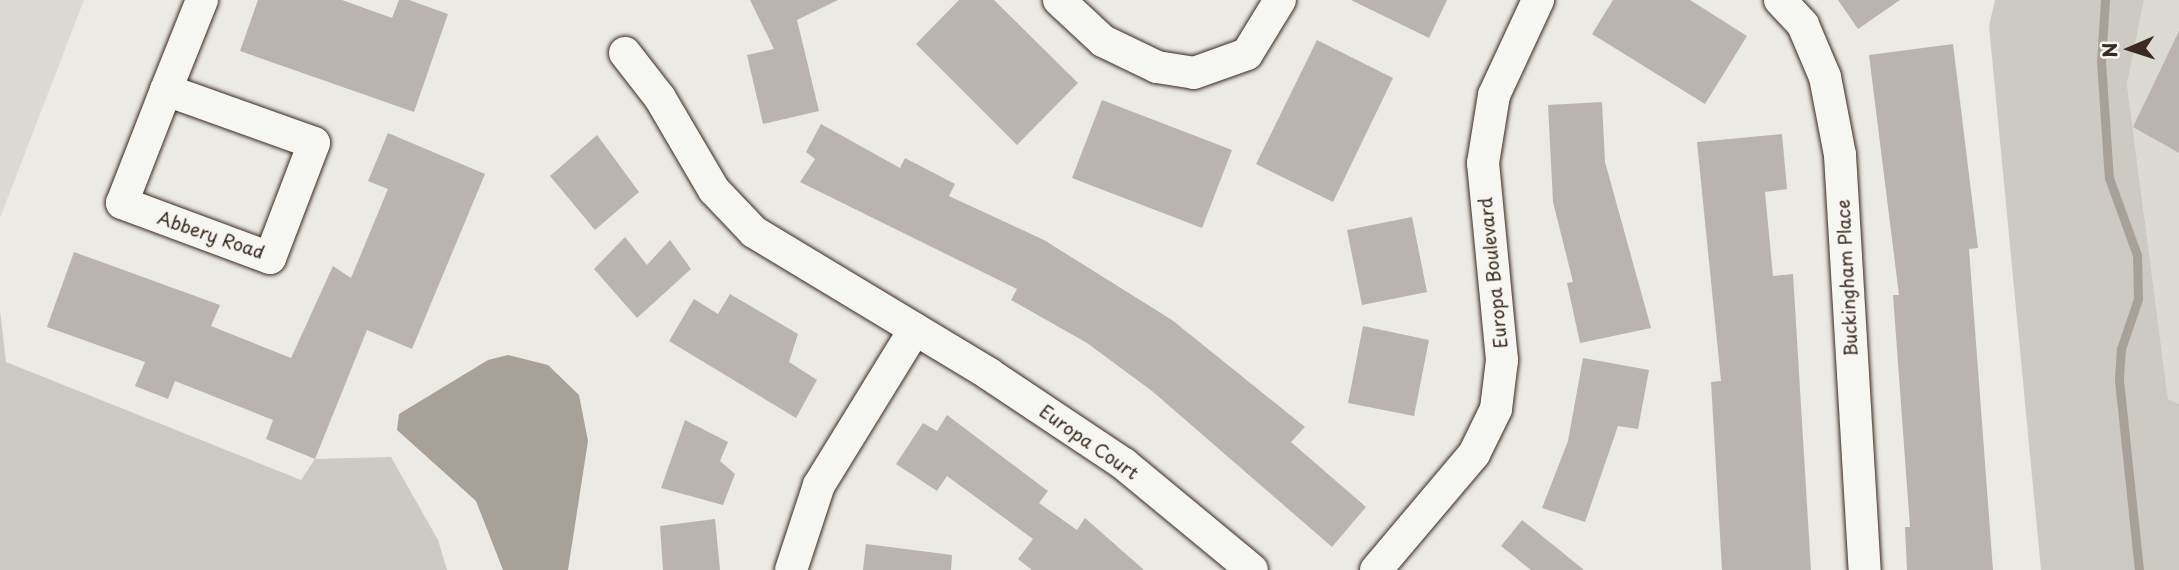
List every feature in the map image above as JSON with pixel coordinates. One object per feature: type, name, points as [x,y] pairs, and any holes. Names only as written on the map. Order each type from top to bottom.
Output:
[{"type":"street","name":"Abbery Road","points":[[166,90],[314,144],[270,258],[122,203],[166,90],[202,0]]},
{"type":"street","points":[[1059,0],[1103,41],[1157,67],[1194,73],[1247,54],[1280,0]]},
{"type":"street","name":"Europa Boulevard","points":[[1376,570],[1415,530],[1474,454],[1496,409],[1502,359],[1483,163],[1494,95],[1538,0]]},
{"type":"street","name":"Buckingham Place","points":[[1780,0],[1803,25],[1825,78],[1840,155],[1865,570]]},
{"type":"street","name":"Europa Court","points":[[625,53],[660,98],[714,190],[754,232],[915,329],[1124,464],[1252,570]]},
{"type":"street","points":[[791,570],[819,485],[915,329]]},
{"type":"shaded area","points":[[0,0],[84,0],[0,218]]},
{"type":"shaded area","points":[[1995,0],[2144,0],[2127,84],[2168,399],[2179,404],[2179,570],[2041,570],[1989,26]]},
{"type":"shaded area","points":[[2144,0],[2179,0],[2179,404],[2168,400],[2127,83]]},
{"type":"shaded area","points":[[0,310],[6,362],[301,480],[315,459],[391,457],[438,540],[447,570],[0,570]]},
{"type":"shaded area","points":[[508,355],[548,365],[579,395],[588,441],[568,570],[503,570],[476,501],[397,430],[399,414],[488,360]]},
{"type":"building","points":[[258,0],[342,0],[392,18],[399,0],[409,0],[448,14],[414,112],[240,51]]},
{"type":"building","points":[[750,0],[838,0],[797,20],[819,111],[763,124],[747,55],[774,49]]},
{"type":"building","points":[[959,0],[994,0],[1078,83],[1017,145],[916,44]]},
{"type":"building","points":[[1351,0],[1447,0],[1429,38]]},
{"type":"building","points":[[1613,0],[1690,0],[1747,36],[1705,104],[1592,34]]},
{"type":"building","points":[[1838,0],[1900,0],[1858,29]]},
{"type":"building","points":[[2179,31],[2179,153],[2133,127]]},
{"type":"building","points":[[1317,40],[1393,78],[1333,202],[1256,164]]},
{"type":"building","points":[[1953,44],[1978,248],[1969,249],[1993,570],[1907,570],[1905,527],[1910,527],[1893,295],[1899,295],[1869,55]]},
{"type":"building","points":[[1102,100],[1232,150],[1202,228],[1072,178]]},
{"type":"building","points":[[1602,102],[1605,162],[1651,328],[1580,343],[1567,283],[1573,282],[1553,202],[1548,105]]},
{"type":"building","points":[[821,124],[900,168],[905,158],[955,184],[949,196],[1044,240],[1172,320],[1305,427],[1291,442],[1366,507],[1332,547],[1152,391],[1087,343],[1011,300],[1017,289],[800,182],[815,159],[806,152]]},
{"type":"building","points":[[388,133],[485,174],[412,349],[367,330],[315,459],[266,439],[273,420],[175,381],[168,399],[135,386],[145,362],[47,327],[74,252],[220,305],[211,326],[291,358],[333,266],[351,278],[388,189],[368,181]]},
{"type":"building","points":[[1782,134],[1787,189],[1765,192],[1773,276],[1793,274],[1811,570],[1722,570],[1711,382],[1721,381],[1697,142]]},
{"type":"building","points":[[597,135],[639,192],[595,230],[550,176]]},
{"type":"building","points":[[1412,217],[1427,292],[1362,305],[1347,230]]},
{"type":"building","points":[[625,237],[647,265],[670,240],[691,269],[637,318],[594,269]]},
{"type":"building","points":[[730,294],[798,334],[789,362],[817,380],[796,418],[669,341],[694,299],[718,314]]},
{"type":"building","points":[[1363,326],[1429,340],[1414,416],[1348,403]]},
{"type":"building","points":[[1583,358],[1649,370],[1638,429],[1618,426],[1585,522],[1542,508],[1568,441]]},
{"type":"building","points":[[947,415],[1048,491],[1039,503],[1077,530],[1085,518],[1144,570],[1032,570],[1018,559],[1033,539],[947,476],[937,491],[896,464],[923,423],[937,431]]},
{"type":"building","points":[[685,420],[728,442],[720,461],[735,474],[723,505],[661,488]]},
{"type":"building","points":[[715,519],[720,570],[663,570],[660,526]]},
{"type":"building","points":[[1522,520],[1584,570],[1531,570],[1501,546]]},
{"type":"building","points":[[866,544],[952,555],[951,570],[863,570]]},
{"type":"waterway","points":[[2105,0],[2101,62],[2109,178],[2137,255],[2138,299],[2121,349],[2119,380],[2139,570]]}]
